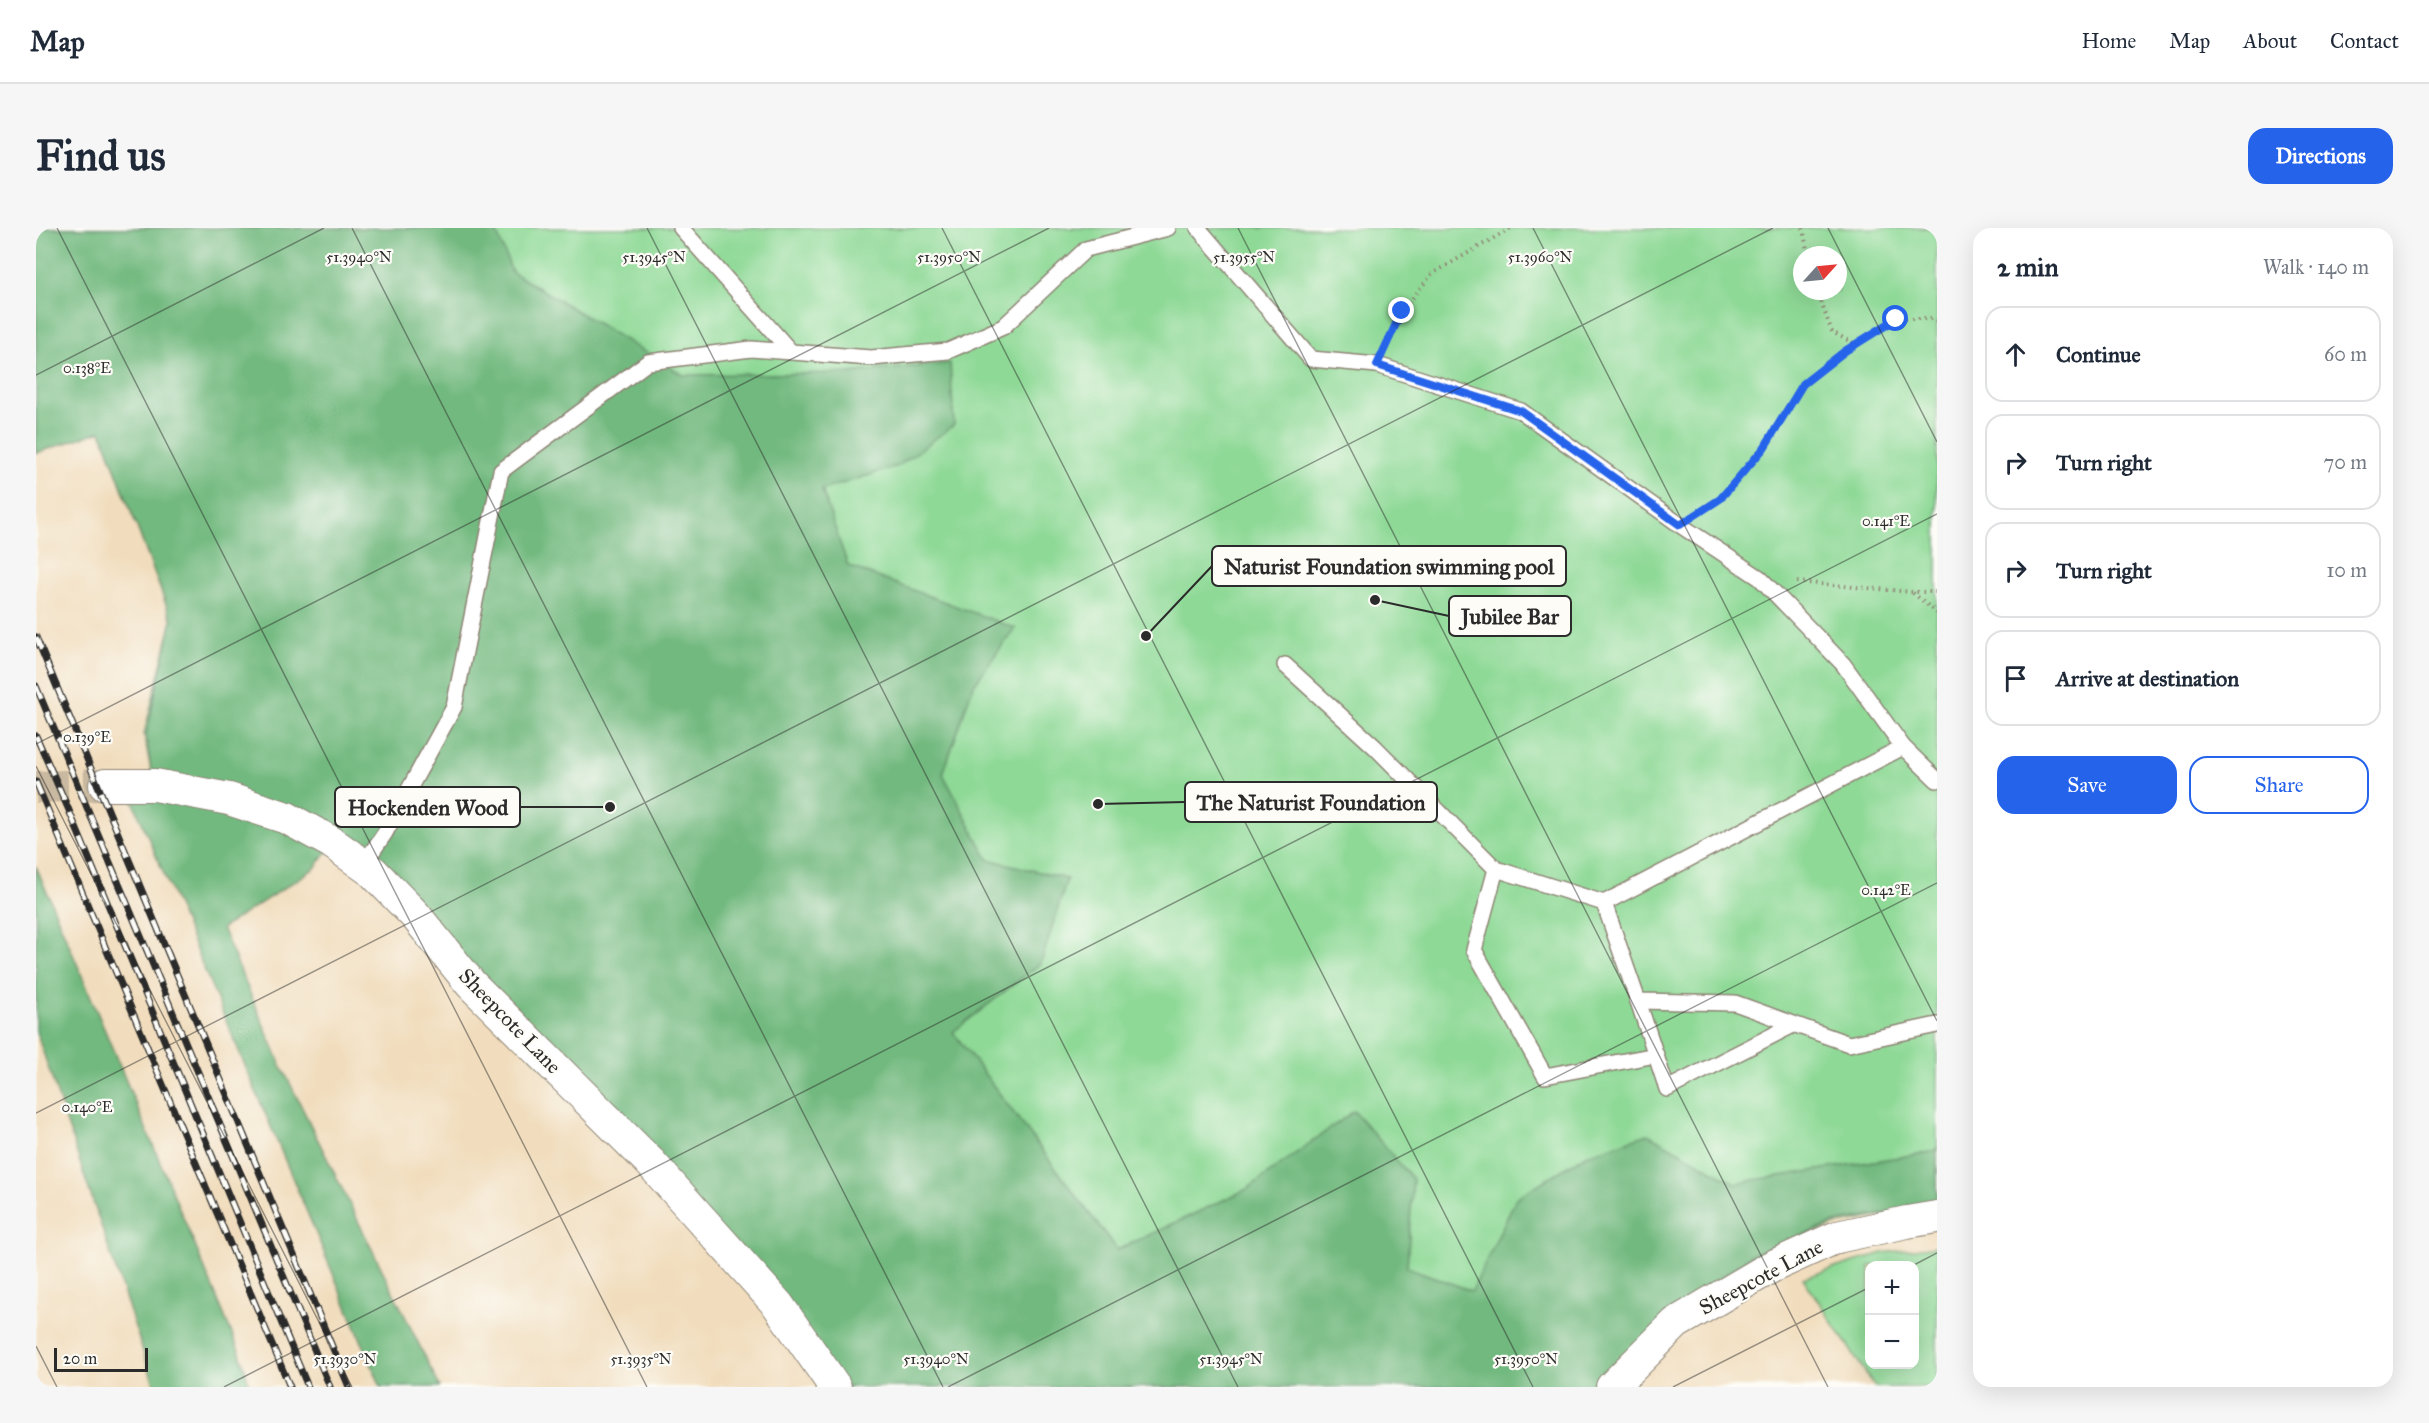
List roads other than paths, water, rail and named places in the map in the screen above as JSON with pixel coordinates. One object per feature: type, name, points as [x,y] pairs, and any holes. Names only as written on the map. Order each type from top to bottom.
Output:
[{"type":"street","name":"Sheepcote Lane","points":[[105,785],[156,785],[229,798],[287,818],[331,842],[373,872],[415,915],[471,984],[650,1162],[778,1305],[835,1387]]},
{"type":"street","name":"Sheepcote Lane","points":[[1612,1387],[1676,1323],[1771,1267],[1837,1237],[1907,1221],[1937,1217]]},
{"type":"lane","points":[[681,228],[791,352]]},
{"type":"lane","points":[[363,865],[385,833],[454,707],[501,471],[648,362],[751,349],[871,358],[948,351],[1003,327],[1086,249],[1168,228]]},
{"type":"lane","points":[[1198,228],[1311,359],[1377,365],[1521,411],[1680,525],[1760,578],[1843,664],[1904,747],[1937,780]]},
{"type":"lane","points":[[1285,665],[1375,747],[1496,869],[1604,903],[1904,747]]},
{"type":"lane","points":[[1496,869],[1474,950],[1545,1076],[1656,1055]]},
{"type":"lane","points":[[1604,903],[1667,1089],[1793,1025]]},
{"type":"lane","points":[[1638,1001],[1735,1003],[1850,1044],[1937,1025]]},
{"type":"tunnel","points":[[36,787],[105,785]]},
{"type":"railway","points":[[36,637],[349,1387]]},
{"type":"railway","points":[[36,686],[330,1387]]},
{"type":"railway","points":[[36,736],[308,1387]]},
{"type":"railway","points":[[36,782],[290,1387]]},
{"type":"place","name":"Jubilee Bar","points":[[1375,600]]},
{"type":"place","name":"Naturist Foundation swimming pool","points":[[1146,636]]},
{"type":"place","name":"The Naturist Foundation","points":[[1098,804]]},
{"type":"place","name":"Hockenden Wood","points":[[610,807]]}]
